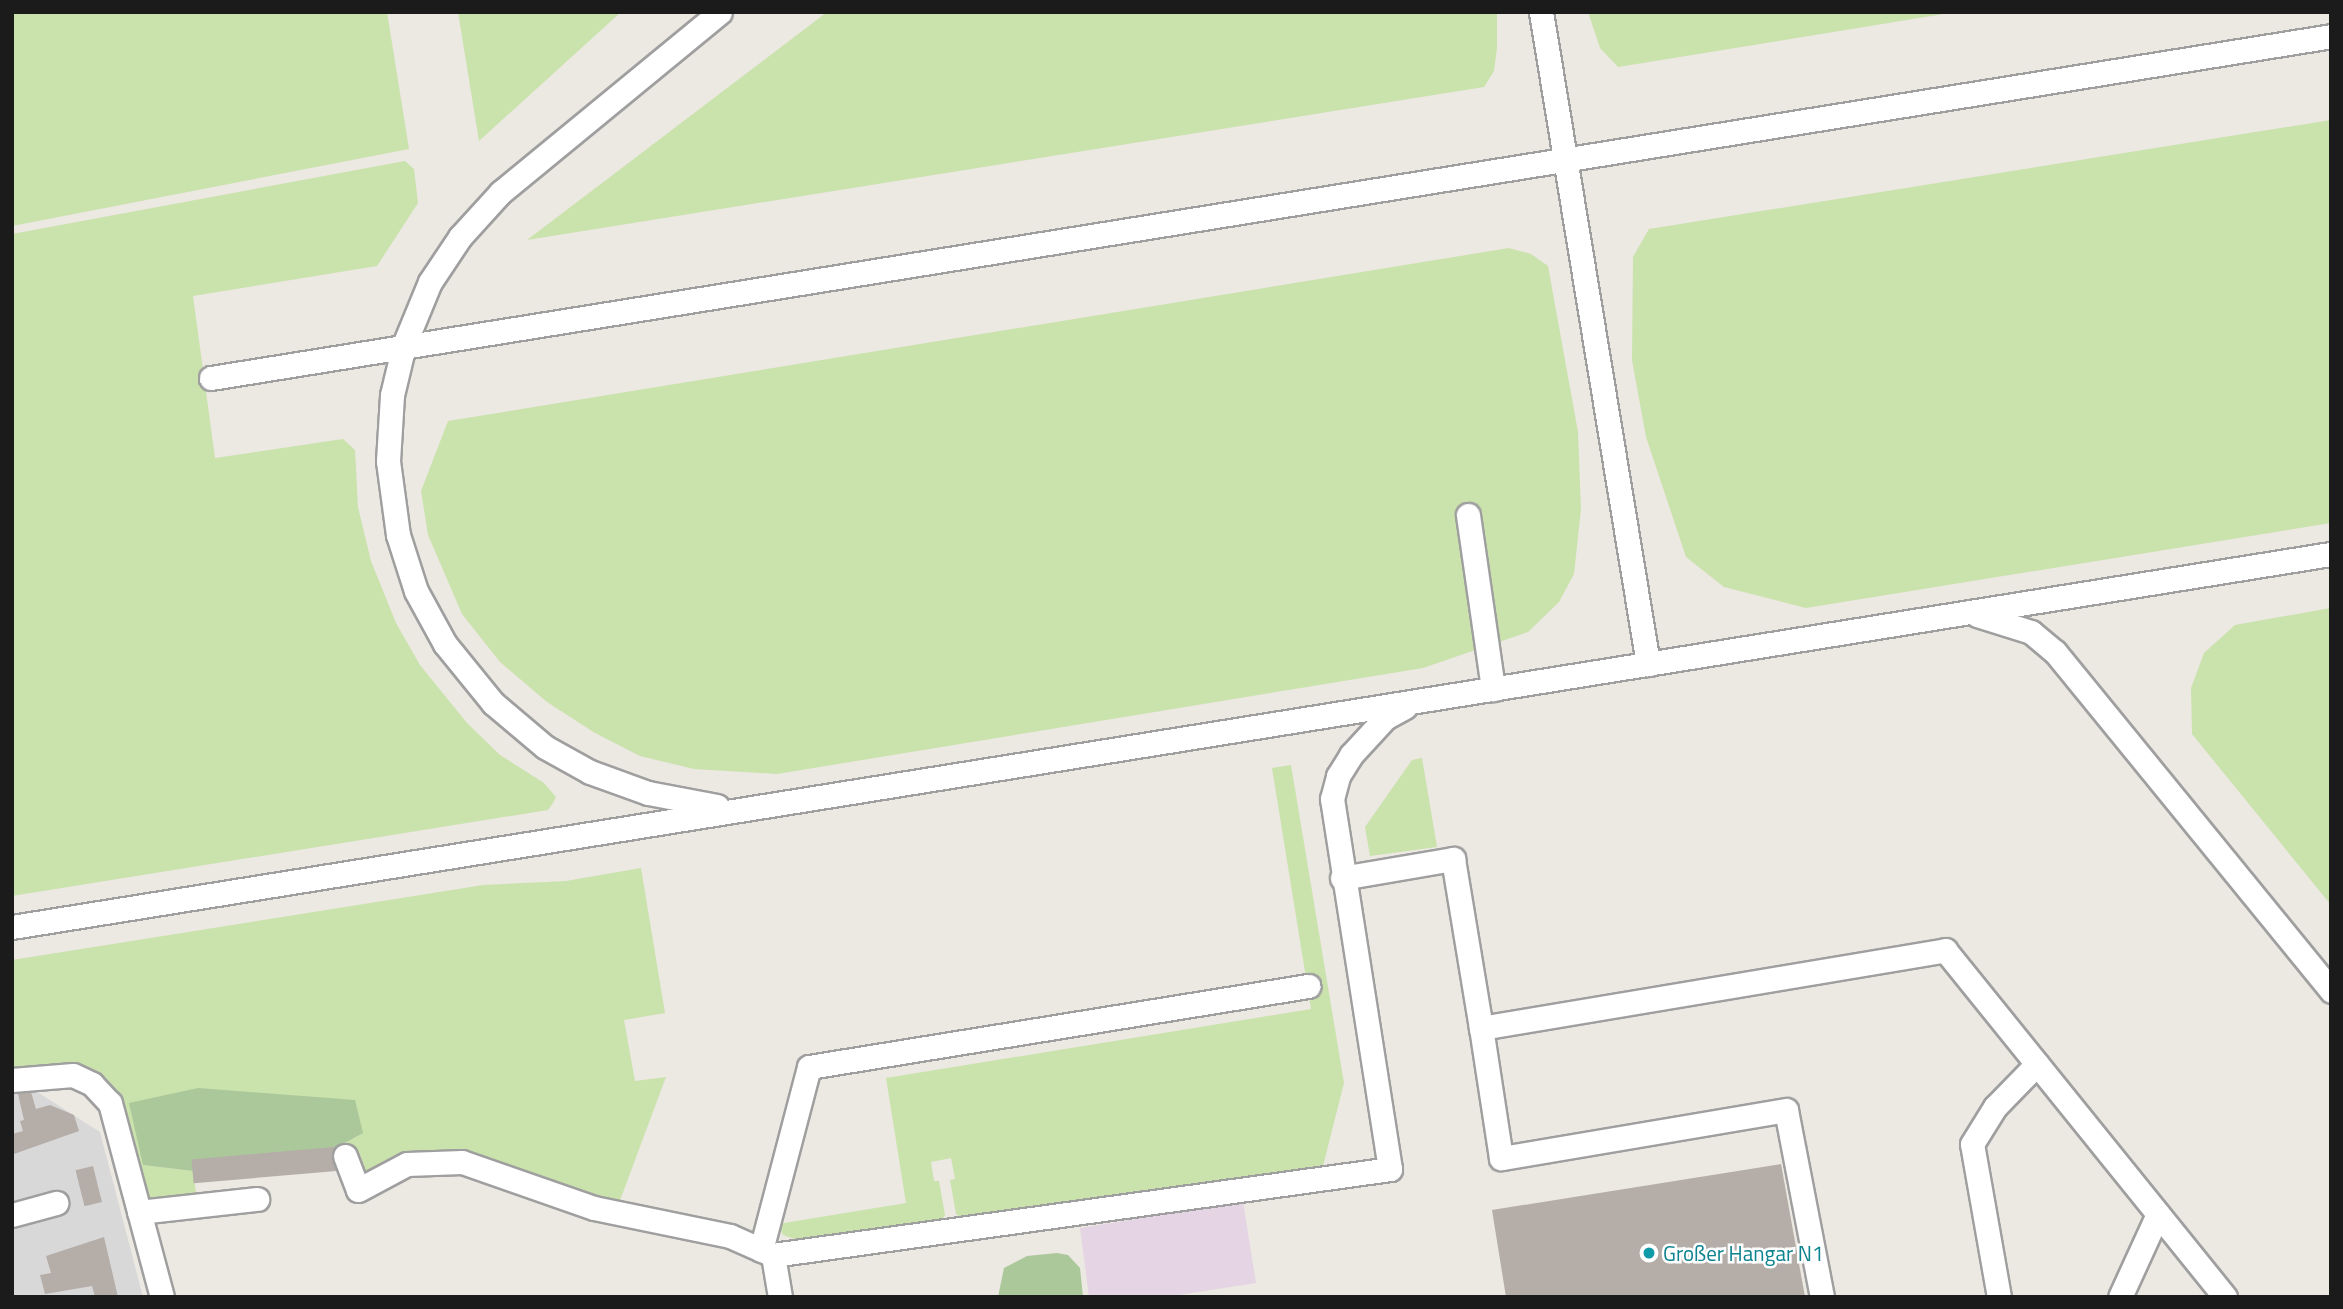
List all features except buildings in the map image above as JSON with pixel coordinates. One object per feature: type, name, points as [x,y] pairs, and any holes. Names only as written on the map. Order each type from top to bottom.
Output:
[{"type":"lane","points":[[720,12],[479,214],[430,282],[404,345],[389,423],[393,513],[416,591],[457,661],[524,731],[590,772],[682,802],[758,807]]},
{"type":"lane","points":[[1541,12],[1648,664]]},
{"type":"lane","points":[[211,378],[2331,36]]},
{"type":"lane","points":[[1468,515],[1493,689]]},
{"type":"lane","points":[[12,927],[2331,554]]},
{"type":"lane","points":[[1956,614],[2013,624],[2055,652],[2331,991]]},
{"type":"lane","points":[[345,1156],[358,1190],[407,1164],[461,1162],[594,1208],[730,1236],[767,1252],[1390,1169],[1333,823],[1338,776],[1385,718],[1426,699]]},
{"type":"lane","points":[[1342,878],[1452,859],[1501,1158],[1786,1110],[1822,1297]]},
{"type":"lane","points":[[1481,1028],[1945,950],[2225,1297]]},
{"type":"lane","points":[[780,1297],[767,1252],[809,1067],[1308,986]]},
{"type":"lane","points":[[1999,1297],[1972,1144],[1994,1107],[2037,1064]]},
{"type":"lane","points":[[12,1080],[73,1075],[92,1084],[110,1104],[162,1297]]},
{"type":"lane","points":[[139,1212],[257,1199]]},
{"type":"lane","points":[[12,1215],[57,1203]]},
{"type":"lane","points":[[2120,1297],[2158,1214]]},
{"type":"shaded area","points":[[31,1088],[100,1132],[143,1297],[12,1297],[12,1091]]},
{"type":"shaded area","points":[[1243,1202],[1256,1283],[1166,1297],[1089,1297],[1080,1228]]},
{"type":"green space","points":[[12,12],[387,12],[409,149],[12,226]]},
{"type":"green space","points":[[458,12],[621,12],[479,141]]},
{"type":"green space","points":[[827,12],[1497,12],[1497,48],[1494,71],[1484,87],[527,240]]},
{"type":"green space","points":[[1588,12],[1956,12],[1618,67],[1600,48]]},
{"type":"green space","points":[[2331,120],[2331,523],[1806,608],[1724,587],[1686,557],[1646,437],[1632,360],[1633,257],[1649,229]]},
{"type":"green space","points":[[405,161],[414,169],[418,203],[377,266],[193,296],[215,458],[343,439],[355,450],[358,507],[371,561],[396,623],[420,665],[467,723],[500,755],[544,783],[556,797],[553,803],[548,810],[12,896],[12,234]]},
{"type":"green space","points":[[1509,248],[1531,254],[1548,266],[1578,432],[1581,509],[1574,574],[1559,602],[1528,632],[1423,668],[777,774],[694,769],[640,756],[595,733],[547,702],[500,662],[462,614],[428,535],[421,491],[448,421]]},
{"type":"green space","points":[[2331,608],[2331,905],[2192,734],[2191,688],[2204,653],[2235,625]]},
{"type":"green space","points":[[1422,758],[1437,847],[1370,856],[1365,827],[1412,760]]},
{"type":"green space","points":[[1291,765],[1344,1083],[1323,1166],[962,1218],[956,1214],[950,1180],[955,1179],[951,1158],[931,1162],[934,1181],[939,1181],[945,1215],[941,1221],[801,1241],[783,1235],[778,1224],[906,1203],[886,1078],[1311,1009],[1272,768]]},
{"type":"green space","points":[[641,868],[665,1013],[624,1020],[635,1081],[666,1077],[616,1211],[492,1163],[358,1182],[338,1147],[363,1133],[143,1165],[193,1171],[196,1193],[149,1199],[108,1088],[12,1073],[12,960],[483,885],[566,881]]},
{"type":"green space","points":[[198,1088],[355,1100],[363,1133],[338,1147],[193,1171],[143,1165],[129,1103]]},
{"type":"green space","points":[[1057,1253],[1068,1255],[1080,1268],[1083,1297],[998,1297],[1004,1268],[1027,1256]]},
{"type":"place","name":"Großer Hangar N1","points":[[1649,1253]]}]
